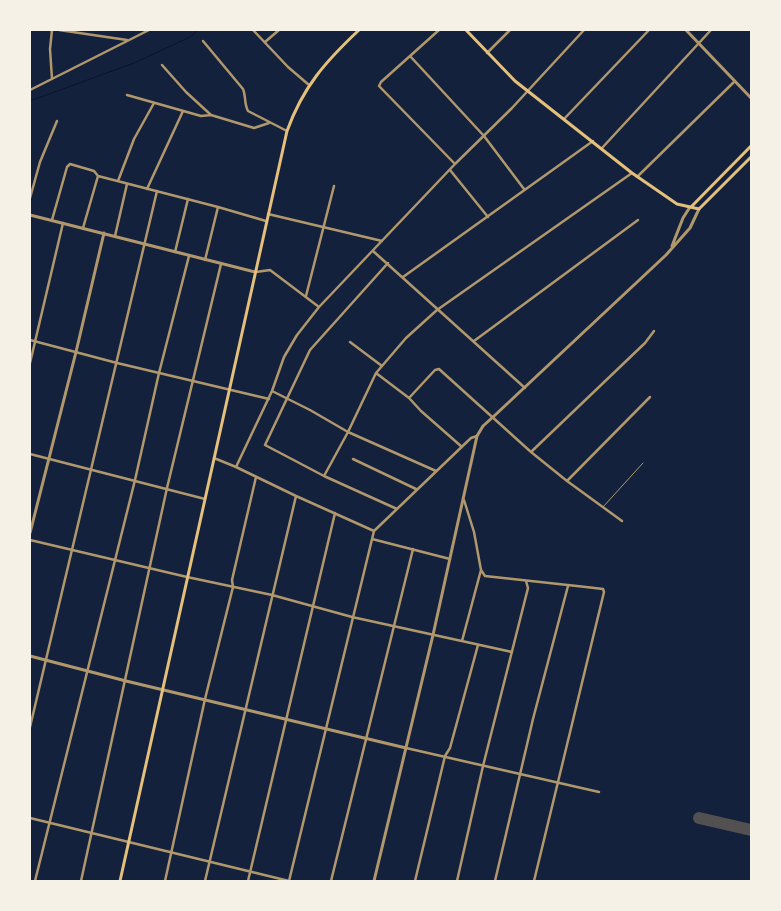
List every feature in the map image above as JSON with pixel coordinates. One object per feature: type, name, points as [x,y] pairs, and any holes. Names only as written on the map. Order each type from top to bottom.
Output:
[{"type":"main road","points":[[120,881],[286,131],[309,85],[330,57],[359,30]]},
{"type":"main road","points":[[466,30],[528,92],[637,177],[673,201],[699,209],[751,157]]},
{"type":"main road","points":[[690,207],[751,146]]},
{"type":"street","points":[[52,30],[50,49],[52,79]]},
{"type":"street","points":[[60,30],[129,40]]},
{"type":"street","points":[[30,90],[149,30]]},
{"type":"street","points":[[253,30],[288,67],[309,85]]},
{"type":"street","points":[[266,42],[279,30]]},
{"type":"street","points":[[439,30],[381,82],[380,87],[455,164]]},
{"type":"street","points":[[487,53],[510,30]]},
{"type":"street","points":[[236,467],[269,399],[284,357],[297,335],[319,307],[455,164],[528,92],[584,30]]},
{"type":"street","points":[[564,119],[649,30]]},
{"type":"street","points":[[686,30],[751,98]]},
{"type":"street","points":[[602,148],[711,30]]},
{"type":"street","points":[[203,41],[244,89],[248,111],[286,131]]},
{"type":"street","points":[[410,56],[484,136],[524,189]]},
{"type":"street","points":[[162,65],[186,92],[211,115]]},
{"type":"street","points":[[637,177],[735,81]]},
{"type":"street","points":[[127,95],[201,116],[211,115],[254,128],[269,123]]},
{"type":"street","points":[[118,181],[134,140],[154,103]]},
{"type":"street","points":[[147,189],[184,111]]},
{"type":"street","points":[[30,198],[42,156],[57,121]]},
{"type":"street","points":[[403,277],[592,141]]},
{"type":"street","points":[[52,220],[68,165],[70,164],[94,170],[98,176],[218,206],[266,221]]},
{"type":"street","points":[[450,170],[488,217]]},
{"type":"street","points":[[324,476],[376,374],[406,338],[437,310],[632,173]]},
{"type":"street","points":[[83,228],[98,176]]},
{"type":"street","points":[[115,236],[127,184]]},
{"type":"street","points":[[306,296],[334,186]]},
{"type":"street","points":[[30,727],[158,191]]},
{"type":"street","points":[[175,252],[188,199]]},
{"type":"street","points":[[204,260],[218,206]]},
{"type":"street","points":[[671,249],[683,218],[690,207]]},
{"type":"street","points":[[374,881],[478,436],[493,417],[671,249],[690,228],[699,209]]},
{"type":"street","points":[[268,214],[382,241]]},
{"type":"street","points":[[30,215],[220,264],[256,272],[270,270],[319,307]]},
{"type":"street","points":[[474,340],[638,220]]},
{"type":"street","points":[[30,363],[63,223]]},
{"type":"street","points":[[30,533],[104,233]]},
{"type":"street","points":[[373,251],[437,310],[474,340],[525,388]]},
{"type":"street","points":[[35,881],[189,256]]},
{"type":"street","points":[[388,263],[315,343],[287,398],[266,447],[397,509]]},
{"type":"street","points":[[81,881],[167,488],[220,264]]},
{"type":"street","points":[[531,452],[645,343],[654,331]]},
{"type":"street","points":[[30,340],[269,399]]},
{"type":"street","points":[[350,342],[382,366]]},
{"type":"street","points":[[409,398],[435,370],[439,369],[531,452],[602,508],[622,521]]},
{"type":"street","points":[[376,374],[409,398],[421,412],[462,447]]},
{"type":"street","points":[[272,391],[348,432],[436,471]]},
{"type":"street","points":[[567,481],[650,397]]},
{"type":"street","points":[[30,818],[289,881],[374,531],[416,489],[472,438],[478,436]]},
{"type":"street","points":[[30,454],[205,499]]},
{"type":"street","points":[[214,458],[374,531]]},
{"type":"street","points":[[353,459],[416,489]]},
{"type":"street","points":[[165,881],[205,699],[233,587],[232,580],[256,477]]},
{"type":"street","points":[[205,881],[244,709],[296,496]]},
{"type":"street","points":[[464,499],[474,532],[481,570],[485,576],[603,589],[604,592],[534,881]]},
{"type":"street","points":[[248,881],[334,513]]},
{"type":"street","points":[[372,539],[450,559]]},
{"type":"street","points":[[30,540],[150,569],[272,595],[352,617],[512,652]]},
{"type":"street","points":[[331,881],[413,549]]},
{"type":"street","points":[[462,641],[481,570]]},
{"type":"street","points":[[457,881],[483,766],[528,588],[526,581]]},
{"type":"street","points":[[495,881],[533,719],[568,586]]},
{"type":"street","points":[[415,881],[445,756],[450,748],[478,645]]},
{"type":"street","points":[[30,656],[406,748],[599,792]]},
{"type":"lane","points":[[602,508],[643,463]]},
{"type":"waterway","points":[[30,101],[134,63],[190,37],[198,30]]},
{"type":"taxiway","points":[[699,818],[751,830]]}]
